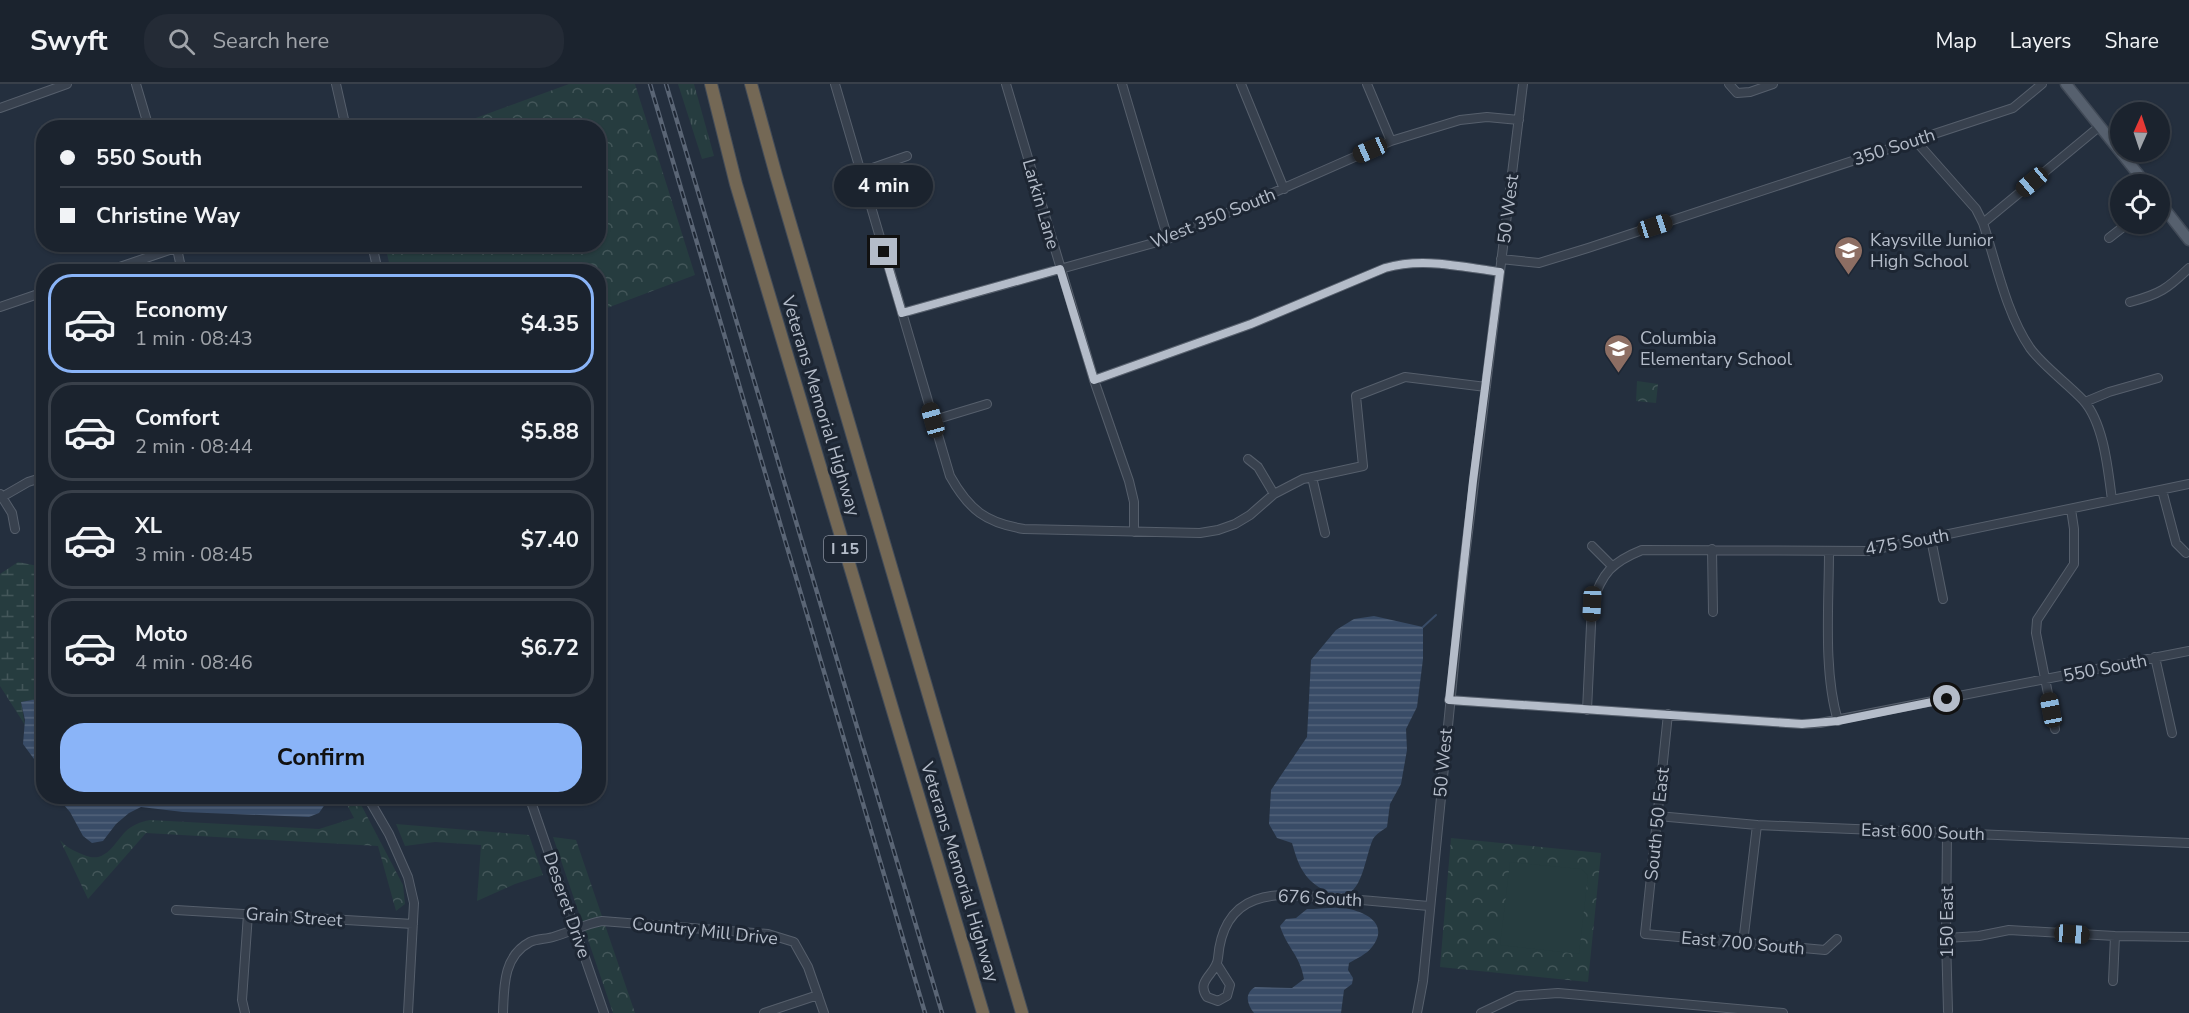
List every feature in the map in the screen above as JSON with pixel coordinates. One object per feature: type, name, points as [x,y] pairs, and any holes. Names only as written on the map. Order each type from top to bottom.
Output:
[{"type":"highway","name":"Veterans Memorial Highway","points":[[711,84],[736,184],[983,1013]]},
{"type":"highway","name":"Veterans Memorial Highway","points":[[752,84],[776,175],[1022,1013]]},
{"type":"main road","points":[[2066,84],[2138,174]]},
{"type":"main road","points":[[2170,216],[2189,240]]},
{"type":"street","points":[[0,108],[67,84]]},
{"type":"street","points":[[136,84],[146,120]]},
{"type":"street","points":[[336,84],[344,120]]},
{"type":"street","points":[[835,84],[950,476],[959,492],[971,506],[984,517],[1003,526],[1024,529],[1200,533],[1218,530],[1250,515],[1274,494],[1303,479],[1363,465],[1356,396],[1405,377],[1486,387]]},
{"type":"street","name":"Larkin Lane","points":[[1006,84],[1094,380],[1129,480],[1134,502],[1134,531]]},
{"type":"street","points":[[1122,84],[1168,239]]},
{"type":"street","points":[[1241,84],[1284,189]]},
{"type":"street","points":[[1367,84],[1391,141]]},
{"type":"street","name":"50 West","points":[[1417,1013],[1423,981],[1449,700],[1523,84]]},
{"type":"street","points":[[1729,84],[1737,93],[1750,92],[1773,84]]},
{"type":"street","name":"350 South","points":[[1502,260],[1539,262],[1588,248],[2013,108],[2042,84]]},
{"type":"street","name":"West 350 South","points":[[902,313],[1168,239],[1391,141],[1460,120],[1486,117],[1519,120]]},
{"type":"street","points":[[1983,223],[2100,126]]},
{"type":"street","points":[[1915,140],[1976,210],[1983,223],[2013,315],[2031,349],[2085,402],[2098,427],[2105,449],[2112,500]]},
{"type":"street","points":[[861,172],[907,156]]},
{"type":"street","points":[[2109,238],[2114,234]]},
{"type":"street","points":[[127,264],[160,252]]},
{"type":"street","points":[[1094,380],[1251,324],[1385,268],[1405,262],[1424,262],[1500,272]]},
{"type":"street","points":[[2130,302],[2156,295],[2169,287],[2189,268]]},
{"type":"street","points":[[0,307],[36,295]]},
{"type":"street","points":[[2085,402],[2109,392],[2158,378]]},
{"type":"street","points":[[933,420],[987,404]]},
{"type":"street","points":[[1248,459],[1258,467],[1274,494]]},
{"type":"street","points":[[1312,477],[1325,533]]},
{"type":"street","points":[[15,529],[12,513],[1,495],[36,480]]},
{"type":"street","name":"475 South","points":[[1612,566],[1621,558],[1642,550],[1867,551],[2189,484]]},
{"type":"street","points":[[2162,490],[2176,543],[2187,554]]},
{"type":"street","points":[[2055,729],[2036,633],[2037,620],[2074,564],[2072,509]]},
{"type":"street","points":[[1931,539],[1943,599]]},
{"type":"street","points":[[1587,710],[1592,604],[1598,588],[1612,566],[1592,546]]},
{"type":"street","points":[[1712,549],[1713,612]]},
{"type":"street","points":[[1828,552],[1830,668],[1834,709],[1838,721]]},
{"type":"street","name":"550 South","points":[[1449,700],[1802,724],[1838,721],[2189,651]]},
{"type":"street","points":[[2155,657],[2172,733]]},
{"type":"street","name":"South 50 East","points":[[1646,934],[1668,714]]},
{"type":"street","points":[[372,804],[389,834],[408,877],[414,903],[408,1013]]},
{"type":"street","name":"Deseret Drive","points":[[532,804],[604,1013]]},
{"type":"street","name":"East 600 South","points":[[1658,816],[1757,825],[2189,843]]},
{"type":"street","points":[[1743,943],[1757,825]]},
{"type":"street","name":"150 East","points":[[1947,833],[1948,1011]]},
{"type":"street","name":"676 South","points":[[1218,966],[1220,939],[1234,914],[1247,904],[1269,896],[1324,897],[1430,906]]},
{"type":"street","name":"Grain Street","points":[[176,910],[413,924]]},
{"type":"street","points":[[245,1013],[242,1000],[248,914]]},
{"type":"street","name":"Country Mill Drive","points":[[503,1013],[505,979],[513,956],[530,942],[602,921],[768,934],[794,942],[808,966],[824,1013]]},
{"type":"street","points":[[1946,938],[1979,936],[2009,930],[2189,938]]},
{"type":"street","name":"East 700 South","points":[[1646,934],[1825,950],[1837,939]]},
{"type":"street","points":[[2113,981],[2115,936]]},
{"type":"street","points":[[1481,1013],[1516,996],[1558,993],[1783,1013]]},
{"type":"street","points":[[765,1013],[818,995]]},
{"type":"green space","points":[[569,84],[635,84],[695,275],[606,308],[606,264],[389,264],[387,252],[606,252],[606,120],[470,120]]},
{"type":"green space","points":[[678,84],[694,84],[714,156],[702,159]]},
{"type":"green space","points":[[1637,381],[1658,384],[1656,403],[1636,401]]},
{"type":"green space","points":[[18,562],[36,566],[36,699],[21,702],[25,725],[0,686],[0,574]]},
{"type":"green space","points":[[347,804],[361,804],[403,885],[405,904],[396,911],[378,846],[146,833],[88,899],[60,840],[77,852],[98,857],[108,852],[130,827],[150,820],[319,829],[354,818]]},
{"type":"green space","points":[[396,824],[529,835],[543,875],[515,884],[477,901],[481,845],[435,842],[405,846]]},
{"type":"green space","points":[[553,837],[576,840],[635,1013],[613,1013]]},
{"type":"green space","points":[[1451,838],[1601,853],[1588,982],[1440,967]]},
{"type":"green space","points":[[1510,862],[1581,869],[1588,875],[1579,954],[1500,945]]},
{"type":"water","points":[[1374,616],[1423,627],[1423,659],[1417,707],[1406,729],[1407,750],[1401,784],[1390,804],[1387,827],[1373,839],[1359,882],[1353,890],[1345,895],[1335,895],[1310,880],[1299,864],[1292,843],[1277,838],[1269,824],[1271,790],[1307,737],[1311,660],[1336,630],[1354,619]]},
{"type":"water","points":[[36,699],[36,761],[23,744],[25,720],[21,702]]},
{"type":"water","points":[[63,804],[325,804],[319,813],[309,817],[183,812],[141,807],[116,824],[103,841],[92,843],[83,836]]},
{"type":"water","points":[[1307,909],[1349,909],[1369,917],[1377,926],[1377,939],[1372,947],[1349,963],[1348,970],[1353,978],[1352,984],[1344,990],[1341,1013],[1254,1013],[1248,996],[1255,987],[1292,988],[1304,979],[1300,964],[1280,926],[1286,919],[1296,918]]},
{"type":"waterway","points":[[1423,627],[1436,615]]},
{"type":"railway","points":[[650,84],[925,1013]]},
{"type":"railway","points":[[666,84],[942,1013]]},
{"type":"place","name":"Kaysville Junior High School","points":[[1849,276]]},
{"type":"place","name":"Columbia Elementary School","points":[[1619,374]]},
{"type":"route","points":[[884,252],[902,313],[1060,269],[1094,380],[1251,324],[1385,268],[1405,262],[1424,262],[1500,272],[1473,481],[1449,700],[1802,724],[1838,721],[1947,699]]}]
